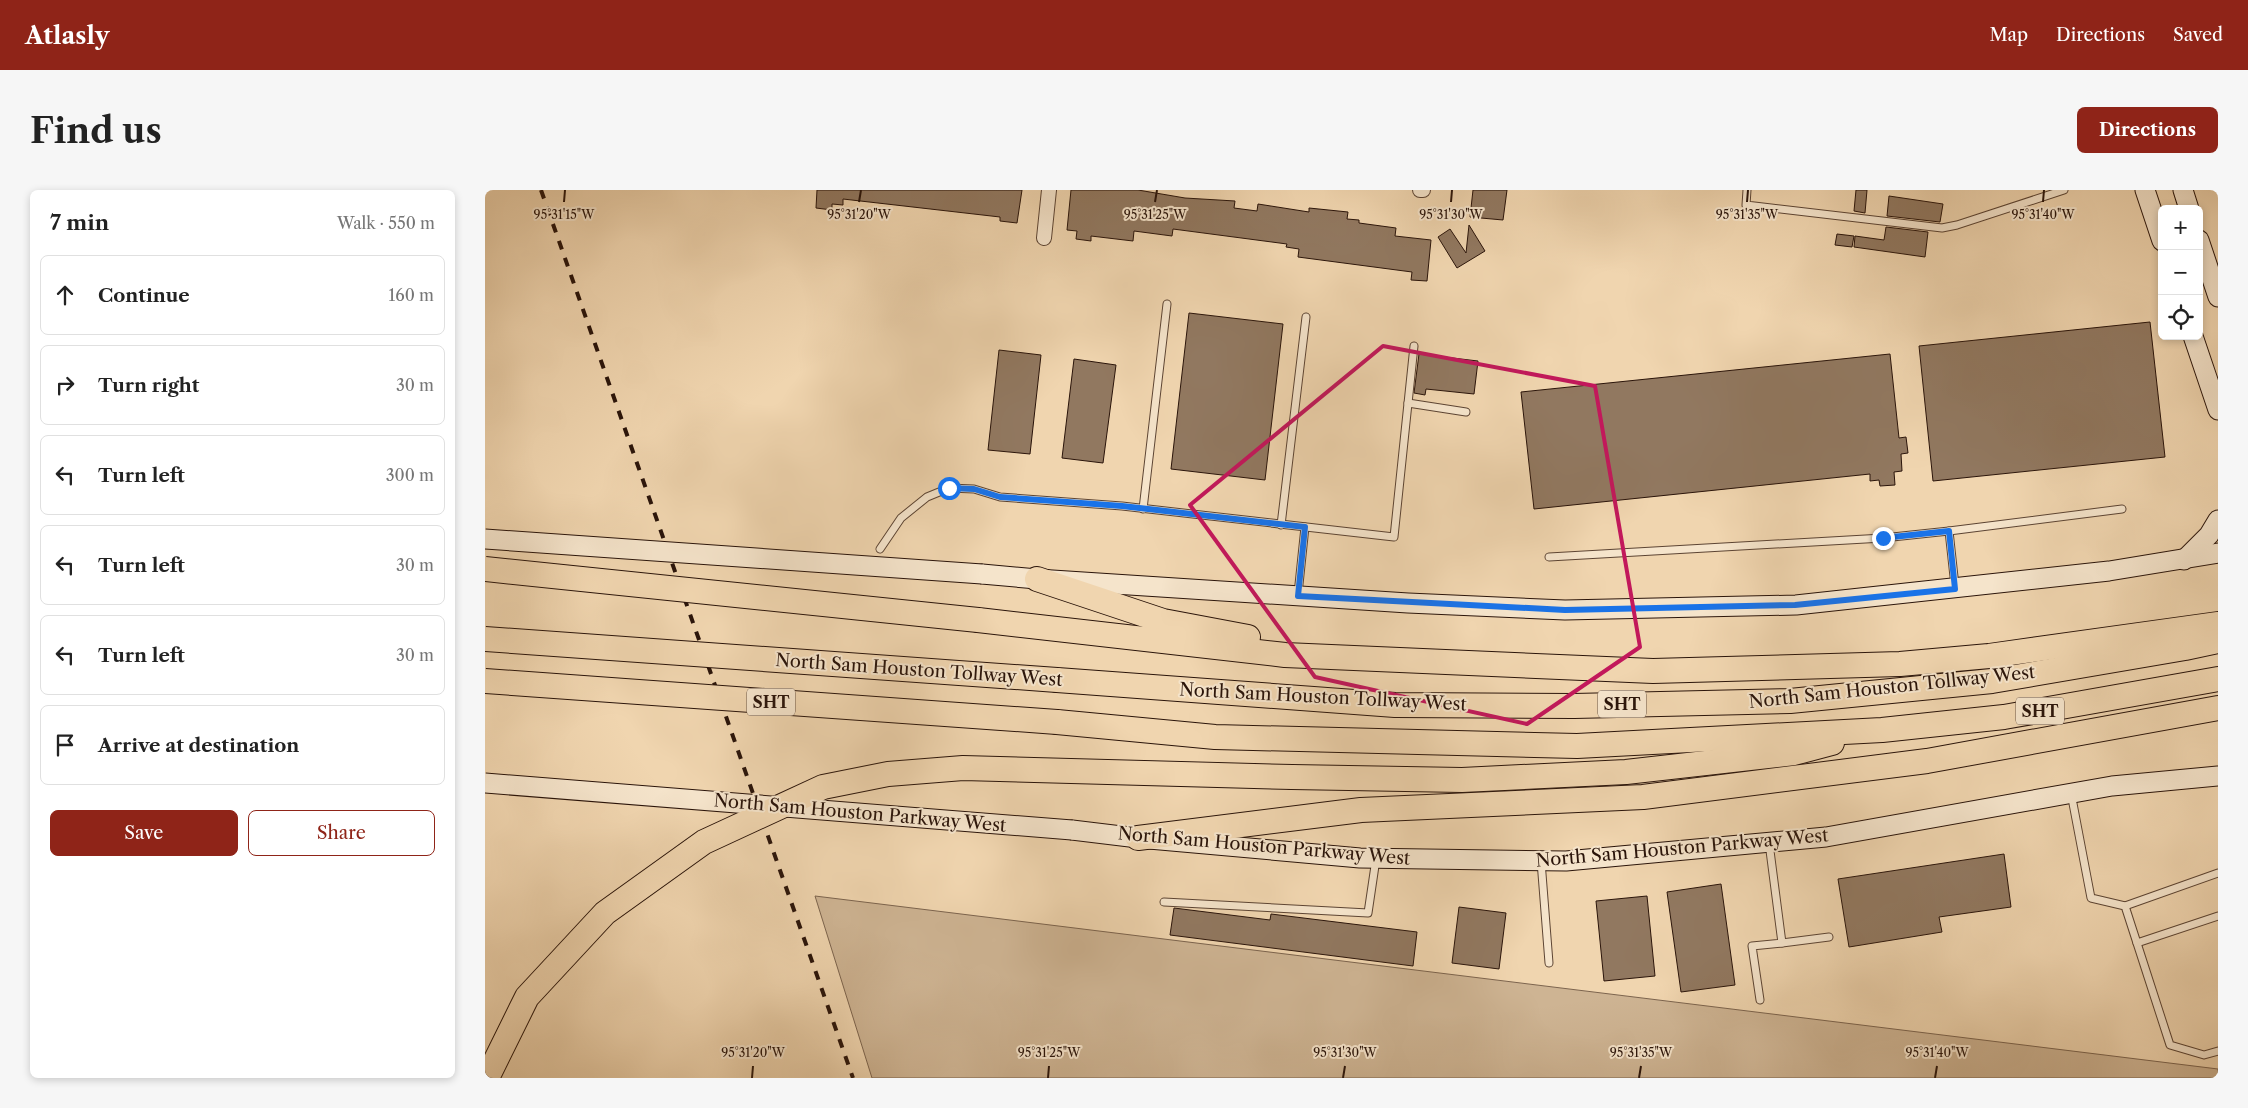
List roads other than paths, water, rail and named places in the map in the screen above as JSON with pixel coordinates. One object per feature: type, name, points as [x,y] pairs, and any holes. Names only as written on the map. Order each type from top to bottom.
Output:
[{"type":"highway","points":[[485,569],[978,620],[1285,655],[1653,671],[1900,664],[2182,639],[2218,624]]},
{"type":"highway","points":[[1037,580],[1163,621],[1285,644],[1796,666]]},
{"type":"highway","name":"North Sam Houston Tollway West","points":[[485,639],[1395,705],[1574,706],[1790,700],[1992,680],[2182,639],[2218,641]]},
{"type":"highway","name":"North Sam Houston Tollway West","points":[[485,681],[1057,722],[1215,737],[1577,746],[1883,730],[2004,717],[2207,681]]},
{"type":"highway","points":[[1138,838],[1361,810],[1643,797],[1927,761],[2212,709]]},
{"type":"highway","points":[[487,1078],[527,997],[605,913],[704,842],[823,787],[888,774],[963,768],[1462,780],[1625,772],[1795,753],[1883,730]]},
{"type":"main road","points":[[2145,190],[2158,229]]},
{"type":"main road","points":[[2183,190],[2188,205]]},
{"type":"main road","points":[[2202,250],[2218,297]]},
{"type":"main road","points":[[2194,340],[2218,410]]},
{"type":"main road","points":[[2201,556],[2209,535],[2218,520]]},
{"type":"main road","points":[[485,539],[982,574],[1037,580],[1565,610],[1795,605],[2109,571],[2201,556],[2218,567]]},
{"type":"main road","name":"North Sam Houston Parkway West","points":[[485,784],[1072,830],[1138,838],[1376,858],[1566,861],[1826,837],[2112,786],[2218,776]]},
{"type":"street","points":[[1044,238],[1049,190]]},
{"type":"lane","points":[[1747,190],[1746,205],[1942,228],[1957,225],[2064,190]]},
{"type":"lane","points":[[1143,509],[1167,304]]},
{"type":"lane","points":[[1281,525],[1306,317]]},
{"type":"lane","points":[[880,549],[901,518],[927,496],[949,488],[974,489],[1000,497],[1143,509],[1394,538],[1414,346]]},
{"type":"lane","points":[[1408,403],[1466,412]]},
{"type":"lane","points":[[1549,556],[1883,538],[2122,509]]},
{"type":"lane","points":[[1298,596],[1305,527]]},
{"type":"lane","points":[[1949,531],[1955,589]]},
{"type":"lane","points":[[2071,794],[2091,898],[2125,906],[2218,873]]},
{"type":"lane","points":[[1769,842],[1782,943]]},
{"type":"lane","points":[[1165,902],[1368,913],[1376,858]]},
{"type":"lane","points":[[1541,861],[1549,963]]},
{"type":"lane","points":[[2125,906],[2170,1045],[2204,1055],[2218,1051]]},
{"type":"lane","points":[[2137,943],[2218,916]]},
{"type":"lane","points":[[1760,1000],[1752,946],[1829,937]]},
{"type":"railway","points":[[541,190],[853,1078]]}]
